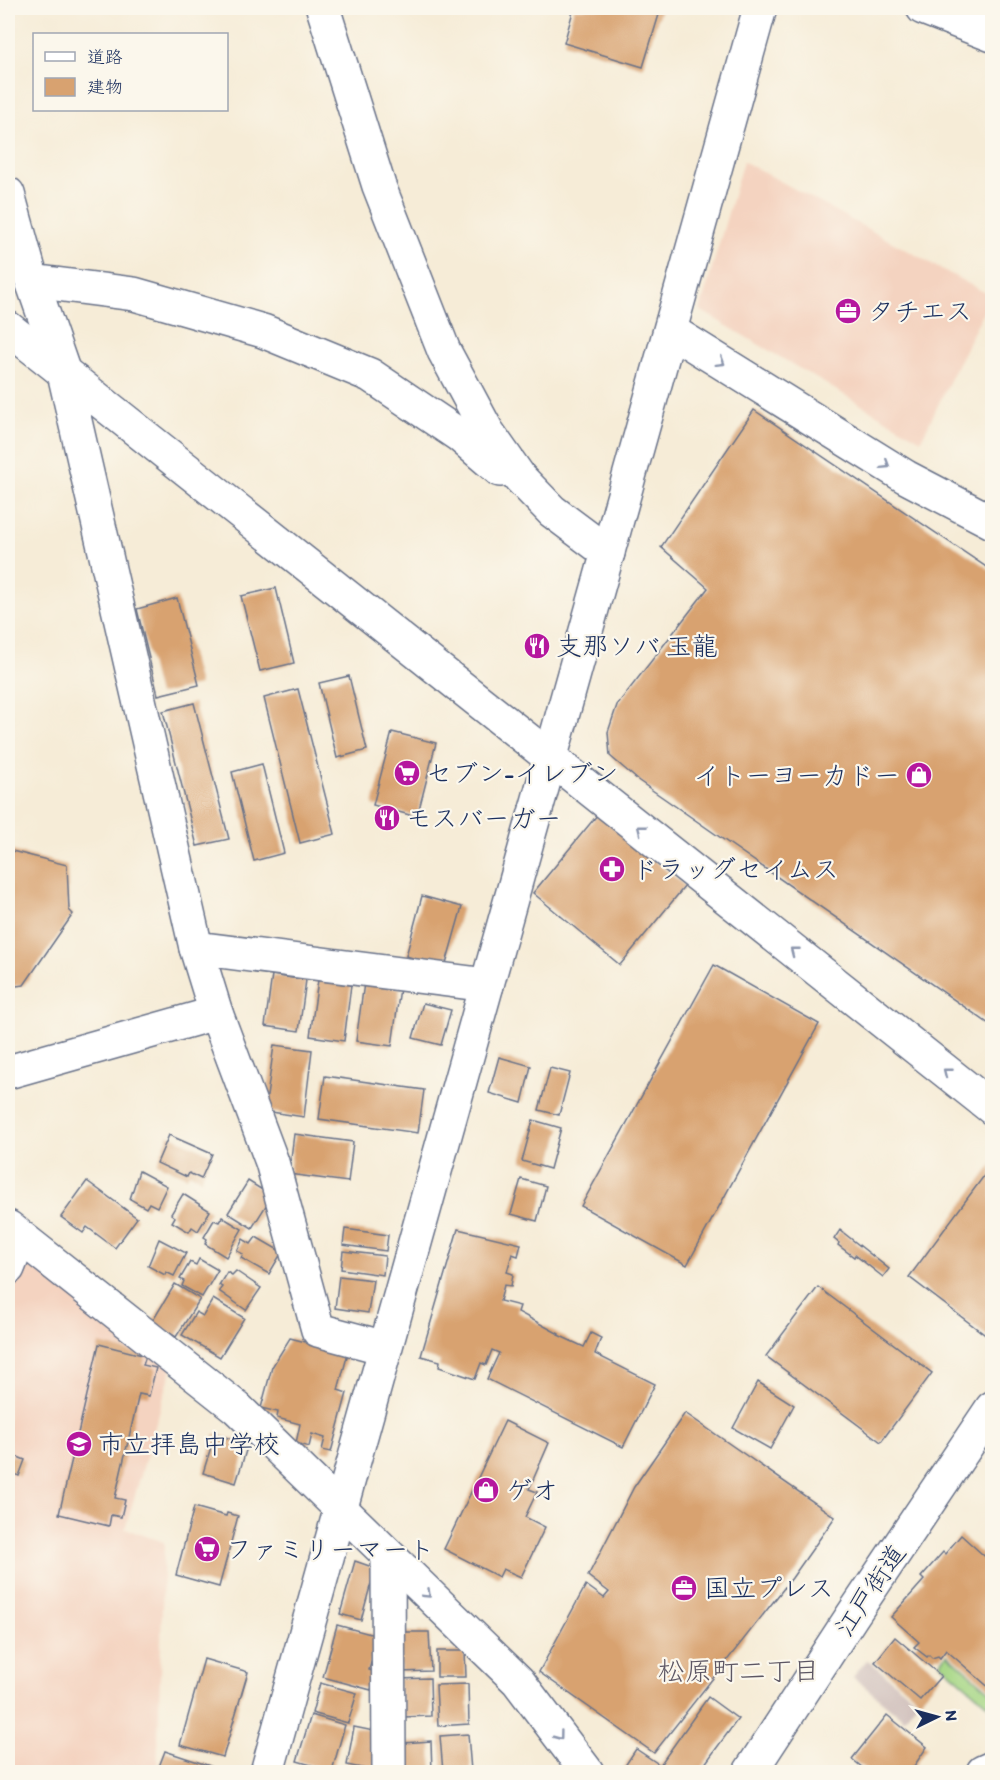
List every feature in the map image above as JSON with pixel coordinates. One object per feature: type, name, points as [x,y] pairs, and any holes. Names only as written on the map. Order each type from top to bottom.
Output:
[{"type":"street","points":[[322,8],[379,186],[444,351],[487,431],[520,478],[552,511],[608,553]]},
{"type":"street","points":[[267,1773],[760,8]]},
{"type":"street","points":[[923,8],[993,35]]},
{"type":"street","points":[[8,194],[32,281],[64,373],[196,948],[216,1013],[272,1162],[318,1330],[385,1348]]},
{"type":"street","points":[[32,281],[134,294],[263,331],[370,375],[459,435],[498,469],[520,478]]},
{"type":"street","points":[[8,328],[993,1108]]},
{"type":"street","points":[[671,331],[906,477],[993,522]]},
{"type":"street","points":[[196,948],[487,985]]},
{"type":"street","points":[[8,1072],[216,1013]]},
{"type":"street","points":[[12,1244],[237,1408],[518,1681],[587,1773]]},
{"type":"street","name":"江戸街道","points":[[750,1773],[852,1616],[993,1408]]},
{"type":"street","points":[[388,1556],[389,1773]]},
{"type":"street","points":[[983,1773],[993,1768]]},
{"type":"shaded area","points":[[743,161],[991,296],[921,440],[700,310]]},
{"type":"shaded area","name":"市立拝島中学校","points":[[31,1247],[175,1358],[125,1529],[164,1542],[157,1772],[8,1772],[8,1302]]},
{"type":"shaded area","points":[[867,1660],[918,1701],[904,1719],[853,1677]]},
{"type":"green space","points":[[947,1654],[992,1693],[992,1708],[940,1663]]},
{"type":"building","points":[[574,8],[661,8],[643,67],[564,43]]},
{"type":"building","points":[[754,410],[992,571],[992,1026],[639,781],[610,756],[608,732],[617,705],[708,588],[661,547]]},
{"type":"building","points":[[276,588],[294,663],[260,671],[241,596]]},
{"type":"building","points":[[177,598],[199,685],[158,695],[137,609]]},
{"type":"building","points":[[349,676],[367,750],[337,758],[319,683]]},
{"type":"building","points":[[298,689],[335,834],[300,843],[264,698]]},
{"type":"building","points":[[194,703],[229,839],[197,846],[163,711]]},
{"type":"building","points":[[392,732],[436,743],[417,817],[373,805]]},
{"type":"building","points":[[262,764],[284,853],[254,861],[232,772]]},
{"type":"building","points":[[598,814],[685,886],[620,965],[533,893]]},
{"type":"building","points":[[8,850],[67,865],[69,910],[73,914],[24,985],[8,987]]},
{"type":"building","points":[[422,896],[462,907],[445,967],[406,956]]},
{"type":"building","points":[[714,965],[819,1024],[687,1265],[581,1206]]},
{"type":"building","points":[[272,975],[306,980],[299,1031],[265,1026]]},
{"type":"building","points":[[318,980],[351,985],[344,1041],[310,1036]]},
{"type":"building","points":[[364,983],[400,988],[392,1046],[356,1041]]},
{"type":"building","points":[[423,1003],[451,1010],[441,1045],[413,1038]]},
{"type":"building","points":[[274,1045],[312,1050],[304,1117],[265,1111]]},
{"type":"building","points":[[499,1057],[531,1066],[522,1103],[489,1093]]},
{"type":"building","points":[[550,1068],[570,1073],[559,1115],[539,1110]]},
{"type":"building","points":[[325,1076],[424,1090],[418,1133],[319,1119]]},
{"type":"building","points":[[533,1120],[561,1128],[550,1169],[522,1161]]},
{"type":"building","points":[[294,1134],[353,1142],[348,1182],[289,1174]]},
{"type":"building","points":[[169,1135],[212,1154],[201,1179],[189,1173],[187,1177],[157,1163]]},
{"type":"building","points":[[992,1165],[992,1340],[909,1277]]},
{"type":"building","points":[[139,1171],[167,1186],[157,1207],[149,1203],[146,1208],[130,1199]]},
{"type":"building","points":[[521,1179],[546,1186],[537,1221],[511,1214]]},
{"type":"building","points":[[87,1181],[137,1218],[115,1248],[87,1227],[83,1233],[61,1217]]},
{"type":"building","points":[[248,1181],[272,1196],[252,1228],[228,1213]]},
{"type":"building","points":[[183,1194],[210,1211],[198,1231],[192,1227],[189,1232],[172,1222],[175,1217],[171,1214]]},
{"type":"building","points":[[222,1217],[242,1229],[226,1257],[205,1244],[207,1239],[204,1237],[214,1220],[219,1222]]},
{"type":"building","points":[[345,1229],[388,1235],[386,1251],[343,1245]]},
{"type":"building","points":[[458,1229],[521,1244],[518,1256],[512,1254],[507,1272],[513,1274],[511,1286],[504,1285],[500,1301],[520,1306],[518,1312],[584,1347],[591,1333],[601,1338],[595,1354],[655,1384],[623,1447],[487,1379],[499,1353],[492,1350],[486,1365],[481,1363],[475,1379],[439,1367],[440,1361],[421,1356]]},
{"type":"building","points":[[840,1230],[889,1269],[883,1277],[838,1245],[839,1243],[834,1239]]},
{"type":"building","points":[[256,1237],[282,1252],[269,1274],[241,1258],[243,1254],[237,1251],[243,1239],[251,1244]]},
{"type":"building","points":[[159,1239],[186,1253],[174,1276],[166,1272],[165,1275],[148,1266]]},
{"type":"building","points":[[343,1251],[385,1256],[383,1275],[341,1269]]},
{"type":"building","points":[[199,1259],[218,1270],[202,1297],[182,1286],[184,1281],[180,1279],[190,1262],[196,1265]]},
{"type":"building","points":[[236,1271],[261,1288],[246,1310],[219,1291],[222,1287],[219,1285],[227,1272],[232,1275]]},
{"type":"building","points":[[339,1276],[373,1280],[368,1313],[335,1308]]},
{"type":"building","points":[[175,1284],[200,1299],[176,1337],[152,1322]]},
{"type":"building","points":[[818,1287],[932,1373],[881,1442],[766,1356]]},
{"type":"building","points":[[213,1299],[244,1318],[220,1357],[182,1335],[196,1312],[203,1316]]},
{"type":"building","points":[[290,1338],[348,1353],[338,1390],[347,1393],[331,1452],[322,1450],[325,1438],[312,1434],[309,1447],[296,1443],[300,1424],[277,1418],[278,1412],[261,1408],[272,1367]]},
{"type":"building","points":[[99,1344],[146,1356],[143,1365],[156,1368],[149,1396],[139,1394],[115,1498],[125,1500],[121,1517],[111,1515],[109,1526],[59,1514]]},
{"type":"building","points":[[758,1382],[794,1405],[770,1449],[733,1428]]},
{"type":"building","points":[[685,1413],[835,1517],[792,1578],[654,1753],[539,1672],[586,1585],[604,1598],[609,1592],[588,1576],[634,1487]]},
{"type":"building","points":[[505,1421],[549,1443],[529,1489],[537,1492],[525,1517],[545,1527],[521,1577],[503,1569],[499,1577],[444,1549]]},
{"type":"building","points":[[215,1434],[248,1444],[236,1483],[203,1473]]},
{"type":"building","points":[[13,1455],[25,1460],[19,1476],[8,1471],[8,1456]]},
{"type":"building","points":[[194,1507],[226,1516],[227,1513],[238,1516],[219,1587],[176,1575]]},
{"type":"building","points":[[961,1535],[992,1563],[992,1690],[946,1650],[940,1658],[938,1656],[932,1658],[929,1655],[927,1657],[914,1647],[919,1642],[891,1617],[924,1580],[921,1577]]},
{"type":"building","points":[[355,1561],[375,1568],[361,1620],[340,1614]]},
{"type":"building","points":[[337,1625],[378,1636],[369,1670],[376,1672],[371,1690],[323,1677]]},
{"type":"building","points":[[399,1632],[429,1632],[431,1671],[400,1672]]},
{"type":"building","points":[[895,1637],[941,1676],[920,1700],[875,1662]]},
{"type":"building","points":[[437,1651],[465,1651],[466,1677],[437,1677]]},
{"type":"building","points":[[204,1659],[248,1672],[223,1757],[180,1745]]},
{"type":"building","points":[[430,1678],[431,1716],[403,1717],[398,1679]]},
{"type":"building","points":[[320,1683],[357,1693],[348,1723],[312,1713]]},
{"type":"building","points":[[468,1684],[469,1724],[438,1726],[436,1685]]},
{"type":"building","points":[[708,1697],[738,1719],[699,1772],[621,1772],[636,1749],[660,1765]]},
{"type":"building","points":[[311,1715],[345,1725],[332,1771],[297,1761]]},
{"type":"building","points":[[887,1715],[927,1747],[910,1772],[868,1772],[852,1759]]},
{"type":"building","points":[[354,1727],[379,1732],[375,1771],[347,1765]]},
{"type":"building","points":[[468,1734],[471,1771],[443,1772],[440,1736]]},
{"type":"building","points":[[431,1741],[432,1772],[404,1772],[403,1743]]},
{"type":"building","points":[[165,1751],[213,1767],[211,1772],[157,1772]]},
{"type":"place","name":"タチエス","points":[[848,311]]},
{"type":"place","name":"支那ソバ 玉龍","points":[[537,646]]},
{"type":"place","name":"セブン-イレブン","points":[[407,773]]},
{"type":"place","name":"イトーヨーカドー","points":[[919,775]]},
{"type":"place","name":"モスバーガー","points":[[387,818]]},
{"type":"place","name":"ドラッグセイムス","points":[[612,869]]},
{"type":"place","name":"市立拝島中学校","points":[[79,1444]]},
{"type":"place","name":"ゲオ","points":[[486,1490]]},
{"type":"place","name":"ファミリーマート","points":[[207,1549]]},
{"type":"place","name":"国立プレス","points":[[684,1588]]},
{"type":"district","name":"松原町二丁目","points":[[739,1670]]}]
